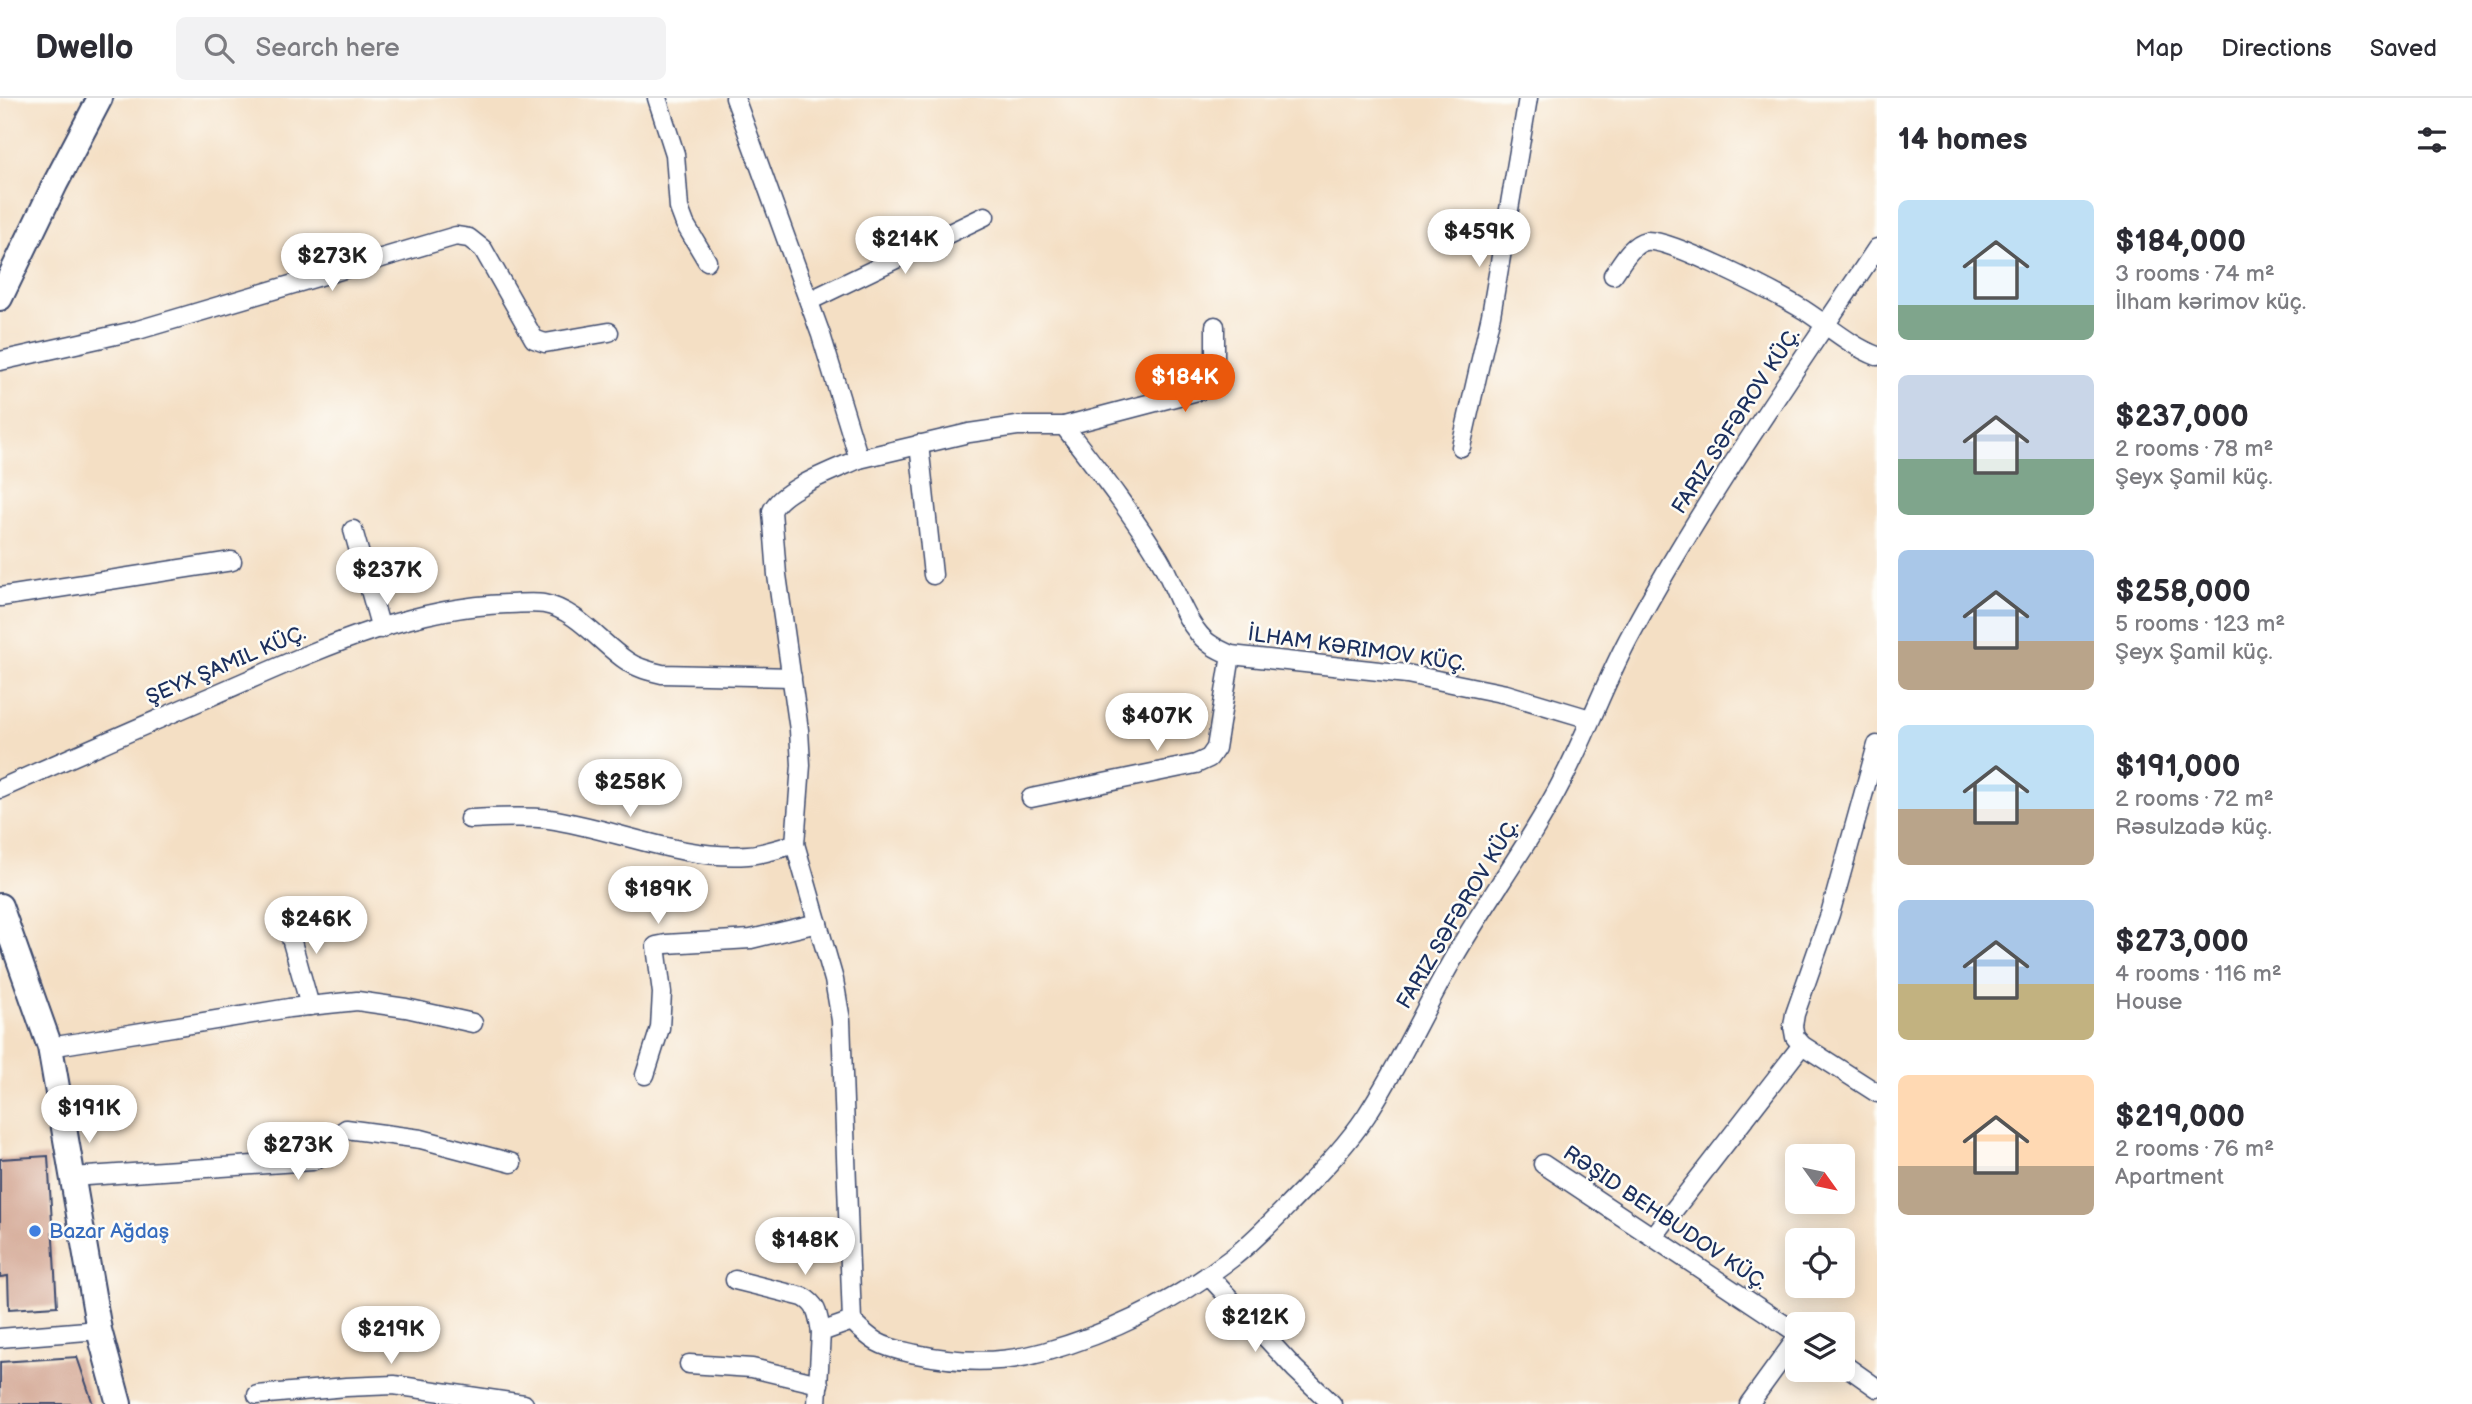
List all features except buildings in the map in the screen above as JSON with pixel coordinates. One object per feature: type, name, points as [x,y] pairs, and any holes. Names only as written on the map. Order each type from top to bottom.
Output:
[{"type":"main road","points":[[0,298],[100,98]]},
{"type":"main road","points":[[0,906],[50,1047],[99,1330],[119,1404]]},
{"type":"street","points":[[657,98],[675,154],[680,208],[685,224],[707,261]]},
{"type":"street","points":[[735,98],[809,301],[859,458]]},
{"type":"street","points":[[1461,447],[1491,316],[1528,98]]},
{"type":"street","points":[[809,301],[985,216]]},
{"type":"street","points":[[0,361],[138,330],[456,236],[468,239],[483,250],[534,339],[545,343],[609,332]]},
{"type":"street","points":[[1613,275],[1636,245],[1648,241],[1679,247],[1803,310],[1858,348],[1877,356]]},
{"type":"street","name":"FARIZ SƏFƏROV KÜÇ.","points":[[852,1321],[878,1344],[939,1359],[991,1362],[1023,1358],[1054,1349],[1126,1322],[1208,1275],[1235,1256],[1332,1159],[1365,1116],[1397,1064],[1451,962],[1543,816],[1565,776],[1631,633],[1658,585],[1710,500],[1877,248]]},
{"type":"street","points":[[821,1332],[852,1321],[841,1020],[834,981],[795,844],[801,765],[799,730],[777,575],[772,511],[775,504],[787,494],[859,458],[969,433],[1017,426],[1064,426],[1209,388],[1215,380],[1214,326]]},
{"type":"street","name":"İLHAM KƏRIMOV KÜÇ.","points":[[1064,426],[1134,519],[1161,560],[1193,627],[1204,640],[1231,655],[1407,674],[1506,694],[1590,719]]},
{"type":"street","points":[[919,444],[933,575]]},
{"type":"street","points":[[353,530],[381,629]]},
{"type":"street","points":[[0,597],[232,561]]},
{"type":"street","name":"ŞEYX ŞAMIL KÜÇ.","points":[[0,789],[323,648],[459,608],[544,604],[557,608],[628,662],[662,674],[792,677]]},
{"type":"street","points":[[1031,798],[1196,764],[1209,758],[1216,748],[1231,655]]},
{"type":"street","points":[[1877,745],[1830,914],[1793,1026],[1795,1037],[1802,1045],[1877,1093]]},
{"type":"street","points":[[469,819],[514,817],[550,820],[664,847],[723,856],[752,855],[795,844]]},
{"type":"street","points":[[285,916],[310,1006]]},
{"type":"street","points":[[645,1075],[660,1028],[662,993],[656,946],[751,939],[818,923]]},
{"type":"street","points":[[50,1047],[357,1001],[406,1008],[473,1023]]},
{"type":"street","points":[[1653,1237],[1802,1045]]},
{"type":"street","points":[[72,1177],[312,1161],[320,1158],[340,1132],[346,1129],[421,1139],[512,1163]]},
{"type":"street","name":"RƏŞID BEHBUDOV KÜÇ.","points":[[1543,1164],[1785,1327]]},
{"type":"street","points":[[1208,1275],[1295,1369],[1332,1404]]},
{"type":"street","points":[[735,1280],[803,1297],[817,1309],[821,1332],[817,1404]]},
{"type":"street","points":[[0,1338],[99,1330]]},
{"type":"street","points":[[1749,1404],[1785,1352]]},
{"type":"street","points":[[689,1364],[752,1368],[819,1384]]},
{"type":"street","points":[[1855,1372],[1877,1388]]},
{"type":"street","points":[[257,1395],[394,1385],[524,1404]]},
{"type":"place","name":"Bazar Ağdaş","points":[[35,1231]]}]
